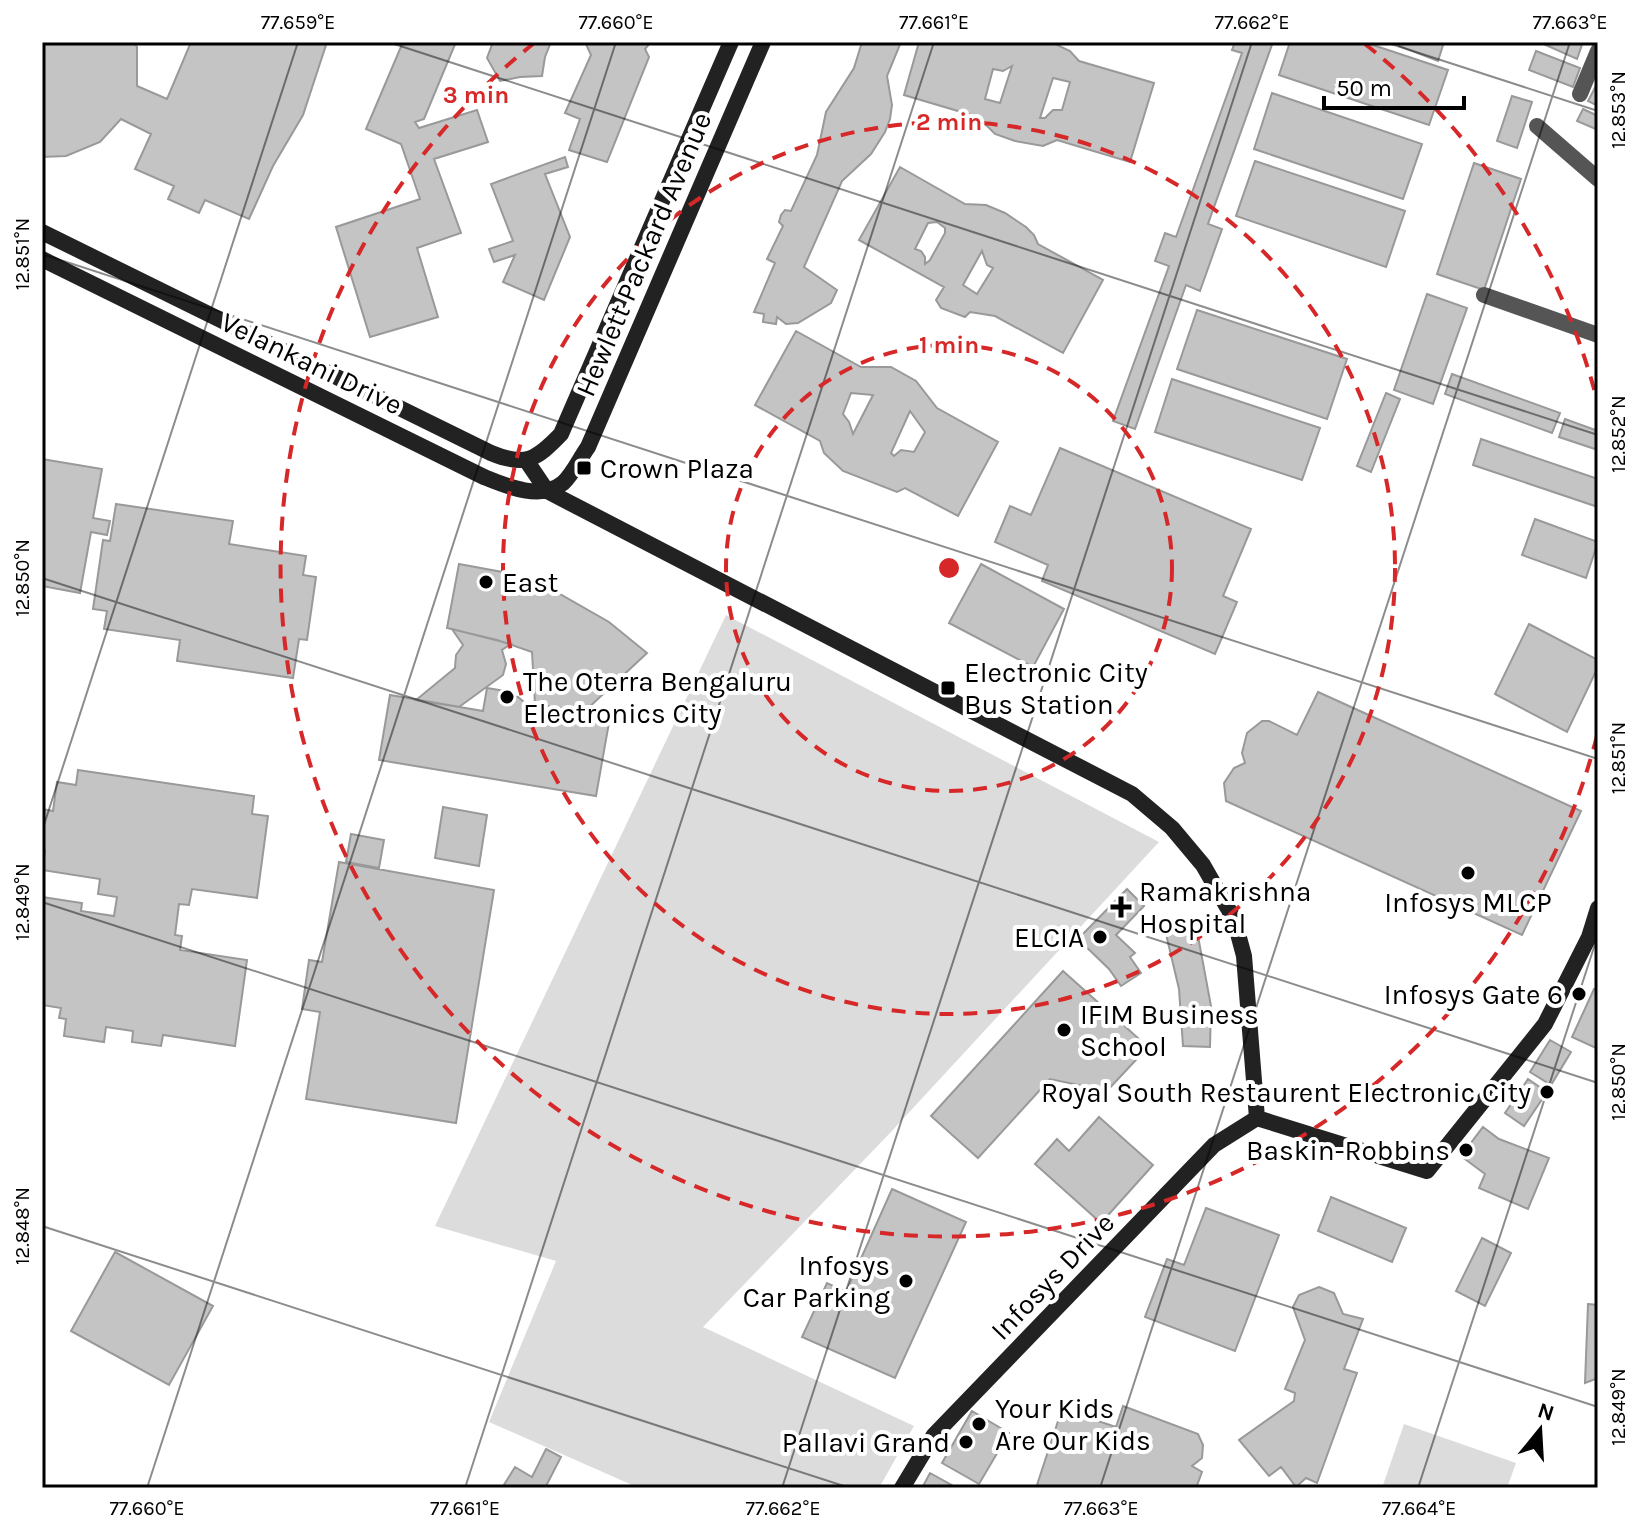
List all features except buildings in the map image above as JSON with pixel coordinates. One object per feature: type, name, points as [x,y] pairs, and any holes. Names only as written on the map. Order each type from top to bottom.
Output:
[{"type":"street","name":"Hewlett Packard Avenue","points":[[526,460],[543,454],[561,434],[731,42]]},
{"type":"street","name":"Hewlett Packard Avenue","points":[[547,491],[563,483],[588,447],[763,42]]},
{"type":"street","points":[[1580,94],[1598,51]]},
{"type":"street","points":[[1537,126],[1598,179]]},
{"type":"street","name":"Velankani Drive","points":[[42,232],[491,453],[513,462],[526,460]]},
{"type":"street","name":"Velankani Drive","points":[[42,259],[484,477],[512,488],[547,491]]},
{"type":"street","points":[[1484,295],[1598,335]]},
{"type":"street","points":[[526,460],[547,491],[1132,794],[1172,828],[1203,865],[1234,919],[1244,956],[1257,1118],[1427,1171],[1545,1024],[1589,937],[1598,908]]},
{"type":"street","name":"Infosys Drive","points":[[902,1488],[934,1435],[1214,1145],[1257,1118]]},
{"type":"shaded area","points":[[726,615],[1159,842],[890,1133],[703,1327],[914,1426],[879,1488],[639,1488],[489,1422],[556,1261],[435,1226]]},
{"type":"shaded area","points":[[1404,1424],[1516,1463],[1507,1488],[1382,1488]]},
{"type":"place","name":"Crown Plaza","points":[[584,468]]},
{"type":"place","name":"East","points":[[486,582]]},
{"type":"place","name":"Electronic City Bus Station","points":[[948,688]]},
{"type":"place","name":"The Oterra Bengaluru Electronics City","points":[[507,697]]},
{"type":"place","name":"Infosys MLCP","points":[[1468,873]]},
{"type":"place","name":"Ramakrishna Hospital","points":[[1121,907]]},
{"type":"place","name":"ELCIA","points":[[1100,937]]},
{"type":"place","name":"Infosys Gate 6","points":[[1579,994]]},
{"type":"place","name":"IFIM Business School","points":[[1064,1030]]},
{"type":"place","name":"Royal South Restaurent Electronic City","points":[[1547,1092]]},
{"type":"place","name":"Baskin-Robbins","points":[[1466,1150]]},
{"type":"place","name":"Infosys Car Parking","points":[[906,1281]]},
{"type":"place","name":"Your Kids Are Our Kids","points":[[979,1424]]},
{"type":"place","name":"Pallavi Grand","points":[[966,1442]]}]
